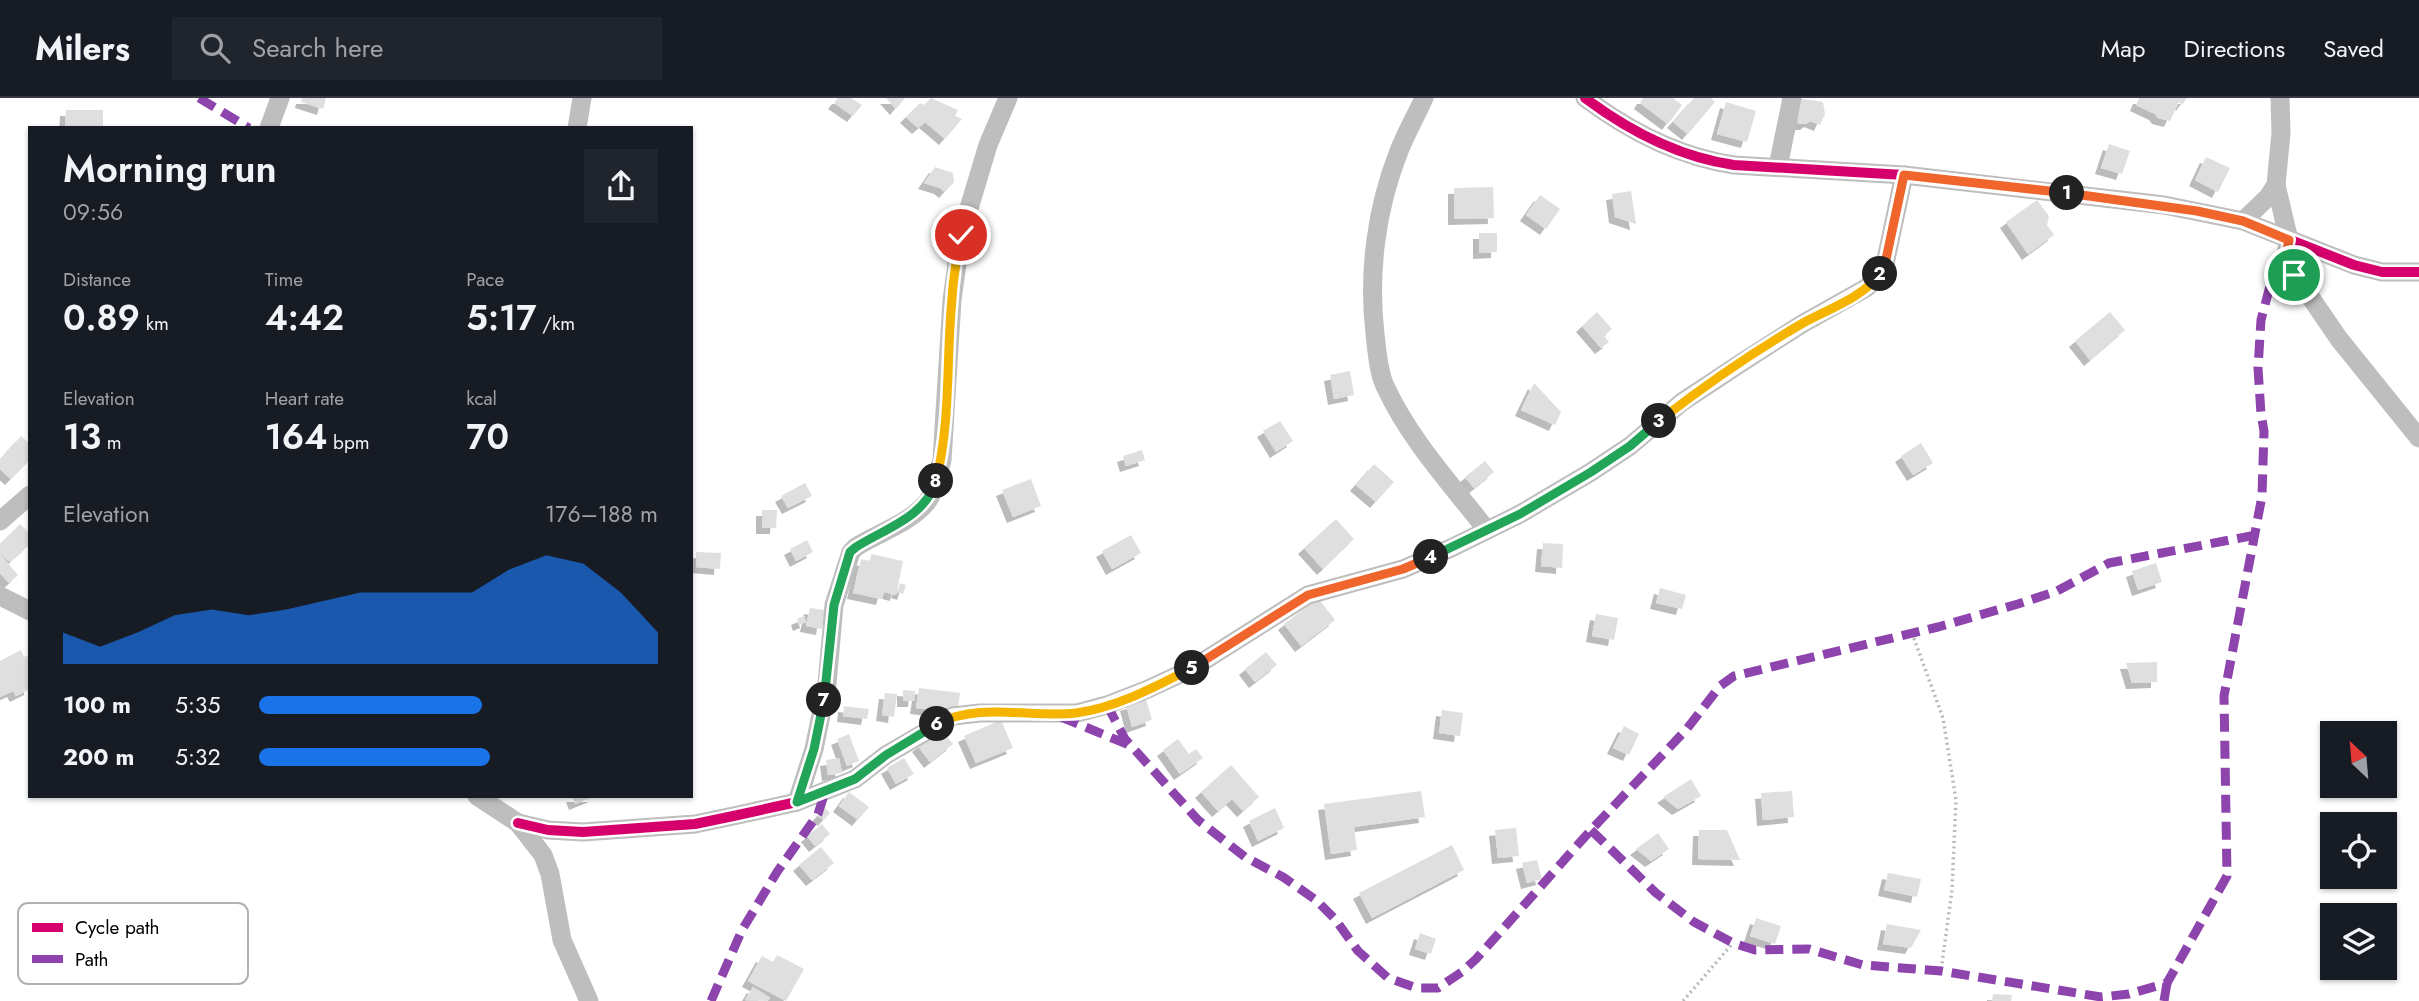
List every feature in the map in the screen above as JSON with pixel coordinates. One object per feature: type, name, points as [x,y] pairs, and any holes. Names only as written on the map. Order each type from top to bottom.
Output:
[{"type":"street","points":[[270,126],[280,98]]},
{"type":"street","points":[[577,126],[582,98]]},
{"type":"street","points":[[797,802],[814,749],[827,684],[834,605],[850,552],[917,512],[928,501],[935,485],[944,438],[951,300],[961,235],[988,145],[1008,98]]},
{"type":"street","points":[[1424,98],[1399,152],[1385,196],[1373,256],[1371,302],[1376,342],[1383,383],[1398,412],[1419,446],[1486,529]]},
{"type":"street","points":[[1585,98],[1626,127],[1687,155],[1710,162],[1904,175],[2136,201],[2243,221],[2354,265],[2382,272],[2419,272]]},
{"type":"street","points":[[1778,167],[1792,98]]},
{"type":"street","points":[[2280,98],[2281,133],[2276,185],[2289,240],[2285,260],[2339,339],[2419,438]]},
{"type":"street","points":[[518,823],[548,830],[625,830],[695,824],[797,802],[855,779],[886,755],[953,716],[980,713],[1077,713],[1107,705],[1191,669],[1308,595],[1403,569],[1451,548],[1520,514],[1591,472],[1630,446],[1682,402],[1802,324],[1866,288],[1878,277],[1885,264],[1904,175]]},
{"type":"street","points":[[2243,221],[2268,197],[2276,185]]},
{"type":"street","points":[[0,521],[28,497]]},
{"type":"street","points":[[0,596],[28,610]]},
{"type":"street","points":[[480,798],[518,823],[543,855],[562,940],[589,1001]]},
{"type":"path","points":[[1912,633],[1943,718],[1956,800],[1952,890],[1941,971]]},
{"type":"path","points":[[1683,1001],[1733,943]]},
{"type":"building","points":[[302,98],[326,98],[323,109],[301,102]]},
{"type":"building","points":[[838,98],[851,98],[862,105],[853,116],[834,103]]},
{"type":"building","points":[[886,98],[905,98],[896,109]]},
{"type":"building","points":[[931,98],[958,110],[955,116],[962,119],[945,139],[925,122],[918,128],[906,117],[920,103],[924,105]]},
{"type":"building","points":[[1643,98],[1673,98],[1682,105],[1668,124],[1640,103]]},
{"type":"building","points":[[1694,98],[1711,98],[1715,102],[1688,134],[1673,122]]},
{"type":"building","points":[[1797,98],[1823,102],[1825,114],[1820,125],[1810,121],[1798,124]]},
{"type":"building","points":[[2139,98],[2187,98],[2182,105],[2179,102],[2170,121],[2158,118],[2136,105]]},
{"type":"building","points":[[1726,102],[1756,111],[1747,142],[1717,134]]},
{"type":"building","points":[[66,110],[103,110],[103,126],[65,126]]},
{"type":"building","points":[[2109,144],[2130,151],[2122,174],[2101,168]]},
{"type":"building","points":[[2206,157],[2230,168],[2218,192],[2195,180]]},
{"type":"building","points":[[935,167],[953,173],[954,182],[945,192],[924,183]]},
{"type":"building","points":[[1493,187],[1494,218],[1454,219],[1454,188]]},
{"type":"building","points":[[1631,191],[1636,224],[1615,217],[1612,194]]},
{"type":"building","points":[[1540,195],[1560,209],[1546,229],[1526,215]]},
{"type":"building","points":[[2037,200],[2049,216],[2047,225],[2054,235],[2028,254],[2006,222]]},
{"type":"building","points":[[1479,233],[1497,233],[1497,252],[1479,253]]},
{"type":"building","points":[[1597,312],[1612,329],[1604,336],[1609,342],[1601,348],[1582,326]]},
{"type":"building","points":[[2110,312],[2125,330],[2090,360],[2075,341]]},
{"type":"building","points":[[1350,371],[1354,395],[1334,399],[1330,375]]},
{"type":"building","points":[[1534,383],[1561,412],[1555,425],[1521,410]]},
{"type":"building","points":[[1280,421],[1293,441],[1276,452],[1263,431]]},
{"type":"building","points":[[21,436],[28,442],[28,462],[11,479],[0,469],[0,460]]},
{"type":"building","points":[[1921,443],[1933,463],[1913,475],[1901,456]]},
{"type":"building","points":[[1142,450],[1145,460],[1126,466],[1123,456]]},
{"type":"building","points":[[1485,461],[1494,472],[1474,488],[1465,477]]},
{"type":"building","points":[[1374,464],[1394,482],[1376,502],[1356,485]]},
{"type":"building","points":[[1031,479],[1041,506],[1013,517],[1002,490]]},
{"type":"building","points":[[805,483],[812,496],[788,508],[781,496]]},
{"type":"building","points":[[762,510],[777,510],[776,528],[762,528]]},
{"type":"building","points":[[1336,519],[1354,539],[1323,569],[1304,548]]},
{"type":"building","points":[[20,524],[28,532],[28,546],[10,562],[0,553],[0,544]]},
{"type":"building","points":[[1131,535],[1141,553],[1112,569],[1102,551]]},
{"type":"building","points":[[807,540],[813,552],[796,561],[790,549]]},
{"type":"building","points":[[1543,543],[1563,544],[1562,568],[1541,566]]},
{"type":"building","points":[[696,552],[721,553],[720,569],[696,567]]},
{"type":"building","points":[[0,554],[18,575],[9,583],[0,573]]},
{"type":"building","points":[[871,554],[903,561],[896,595],[884,592],[882,599],[853,593],[861,559],[870,561]]},
{"type":"building","points":[[2156,563],[2162,582],[2138,590],[2132,571]]},
{"type":"building","points":[[900,583],[906,585],[903,594],[897,592]]},
{"type":"building","points":[[1660,588],[1686,595],[1682,609],[1656,603]]},
{"type":"building","points":[[1318,598],[1335,620],[1301,646],[1284,624]]},
{"type":"building","points":[[810,608],[825,610],[822,629],[806,626]]},
{"type":"building","points":[[1596,614],[1618,618],[1614,640],[1592,636]]},
{"type":"building","points":[[804,616],[806,622],[799,625],[797,619]]},
{"type":"building","points":[[21,650],[24,657],[28,655],[28,690],[16,696],[13,691],[0,697],[0,661]]},
{"type":"building","points":[[1266,652],[1277,665],[1255,682],[1245,669]]},
{"type":"building","points":[[2157,662],[2157,682],[2132,683],[2126,663]]},
{"type":"building","points":[[919,688],[960,693],[958,709],[934,706],[934,710],[916,708]]},
{"type":"building","points":[[903,690],[915,691],[914,701],[903,701]]},
{"type":"building","points":[[885,693],[897,694],[894,717],[882,715]]},
{"type":"building","points":[[1146,699],[1152,720],[1132,727],[1126,705]]},
{"type":"building","points":[[844,706],[869,709],[867,719],[843,716]]},
{"type":"building","points":[[1442,710],[1463,713],[1460,736],[1439,733]]},
{"type":"building","points":[[1001,720],[1013,748],[976,763],[964,736]]},
{"type":"building","points":[[1624,726],[1639,734],[1629,755],[1613,748]]},
{"type":"building","points":[[941,729],[953,744],[930,762],[918,746]]},
{"type":"building","points":[[849,734],[859,761],[847,766],[837,739]]},
{"type":"building","points":[[1178,739],[1189,754],[1196,749],[1203,758],[1180,774],[1163,750]]},
{"type":"building","points":[[839,758],[842,773],[828,775],[826,760]]},
{"type":"building","points":[[904,758],[914,774],[896,784],[887,768]]},
{"type":"building","points":[[1231,765],[1259,797],[1243,811],[1232,799],[1218,811],[1201,792]]},
{"type":"building","points":[[1691,779],[1701,796],[1678,809],[1663,797]]},
{"type":"building","points":[[1421,791],[1425,817],[1354,827],[1357,850],[1331,854],[1324,804]]},
{"type":"building","points":[[1792,791],[1794,817],[1763,820],[1761,793]]},
{"type":"building","points":[[849,792],[869,807],[858,820],[839,806]]},
{"type":"building","points":[[573,798],[590,798],[575,804]]},
{"type":"building","points":[[825,808],[830,813],[824,820],[818,816]]},
{"type":"building","points":[[1275,808],[1284,828],[1258,841],[1249,821]]},
{"type":"building","points":[[822,824],[830,834],[815,846],[807,836]]},
{"type":"building","points":[[1516,828],[1519,856],[1498,858],[1495,830]]},
{"type":"building","points":[[1699,830],[1727,830],[1740,860],[1698,859]]},
{"type":"building","points":[[1658,833],[1669,849],[1651,861],[1636,849]]},
{"type":"building","points":[[1452,845],[1464,870],[1372,918],[1359,893]]},
{"type":"building","points":[[821,847],[834,863],[812,880],[799,865]]},
{"type":"building","points":[[1537,860],[1542,879],[1527,883],[1522,863]]},
{"type":"building","points":[[1888,873],[1921,879],[1917,897],[1884,890]]},
{"type":"building","points":[[1756,918],[1781,926],[1775,944],[1750,936]]},
{"type":"building","points":[[1887,924],[1921,930],[1911,948],[1883,944]]},
{"type":"building","points":[[1420,933],[1436,939],[1431,954],[1415,949]]},
{"type":"building","points":[[777,955],[804,969],[786,1001],[748,981],[762,956],[773,962]]},
{"type":"building","points":[[753,987],[770,998],[767,1001],[745,1000]]},
{"type":"building","points":[[1993,994],[2012,995],[2011,1001],[1992,1001]]},
{"type":"marked path","points":[[199,98],[246,126]]},
{"type":"marked path","points":[[1591,830],[1656,893],[1694,922],[1733,943],[1755,950],[1809,949],[1863,965],[1941,971],[2101,997],[2129,994],[2167,983],[2227,876],[2224,696],[2262,496],[2264,431],[2258,368],[2261,320],[2270,286],[2285,260]]},
{"type":"marked path","points":[[1107,705],[1125,739],[1198,820],[1245,857],[1283,877],[1316,900],[1335,919],[1358,951],[1388,978],[1417,988],[1438,988],[1476,959],[1591,830],[1686,730],[1720,686],[1734,676],[1938,627],[2018,604],[2057,591],[2109,563],[2256,535]]},
{"type":"marked path","points":[[1061,717],[1129,745]]},
{"type":"marked path","points":[[711,1001],[742,930],[777,872],[818,814],[825,792]]},
{"type":"marked path","points":[[2164,1001],[2167,983]]},
{"type":"cycle path","points":[[1585,98],[1655,141],[1714,161],[1734,165],[1904,175],[2164,205],[2243,221],[2354,265],[2382,272],[2419,272]]},
{"type":"cycle path","points":[[518,823],[548,830],[583,832],[695,824],[797,802],[855,779],[886,755],[953,716],[980,713],[1077,713],[1107,705],[1191,669],[1308,595],[1403,569],[1451,548],[1520,514],[1591,472],[1630,446],[1682,402],[1802,324],[1866,288],[1878,277],[1885,264],[1904,175]]},
{"type":"route","points":[[961,235],[951,300],[950,358],[942,460],[935,485],[928,501],[917,512],[850,552],[834,605],[827,684],[814,749],[797,802],[855,779],[920,733],[953,716],[980,713],[1077,713],[1148,689],[1191,669],[1308,595],[1403,569],[1520,514],[1630,446],[1682,402],[1741,363],[1866,288],[1878,277],[1885,264],[1904,175],[2164,205],[2243,221],[2289,240],[2285,260],[2294,275]]}]
